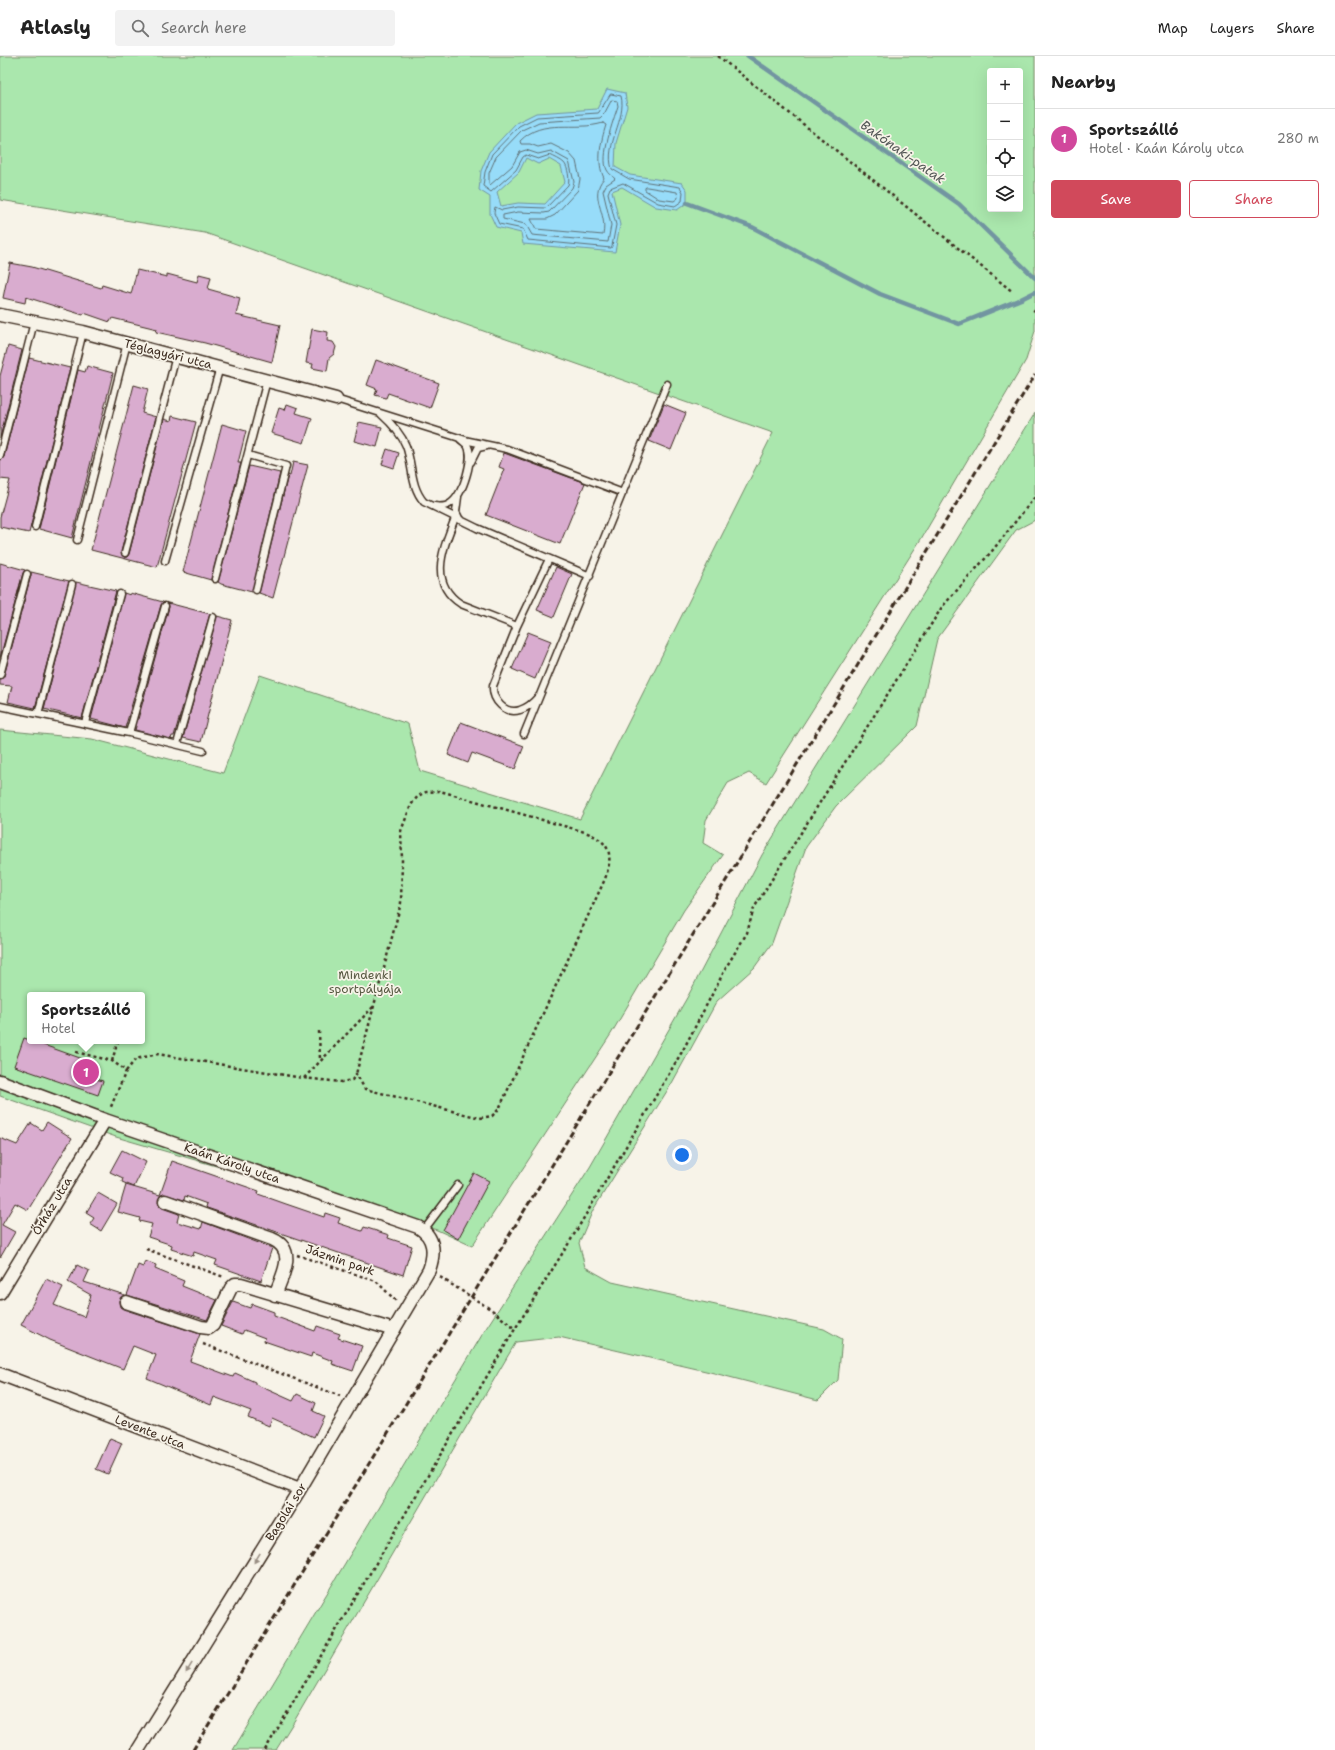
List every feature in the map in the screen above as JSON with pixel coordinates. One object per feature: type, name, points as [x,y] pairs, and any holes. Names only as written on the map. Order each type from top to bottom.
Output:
[{"type":"street","name":"Téglagyári utca","points":[[0,315],[83,332],[220,367],[336,399]]},
{"type":"street","name":"Kaán Károly utca","points":[[0,1081],[105,1120],[418,1226],[424,1230]]},
{"type":"street","name":"Őrház utca","points":[[0,1293],[105,1120]]},
{"type":"street","points":[[165,1201],[276,1240],[283,1246],[288,1260],[276,1295]]},
{"type":"street","name":"Bagolai sor","points":[[138,1750],[300,1489],[429,1270],[434,1253],[431,1240],[424,1230]]},
{"type":"street","points":[[126,1302],[201,1327],[209,1328],[214,1325],[231,1288],[235,1284],[241,1284],[394,1330]]},
{"type":"street","name":"Levente utca","points":[[0,1374],[300,1489]]},
{"type":"lane","points":[[0,456],[34,322]]},
{"type":"lane","points":[[34,527],[83,332]]},
{"type":"lane","points":[[77,540],[127,343]]},
{"type":"lane","points":[[125,553],[176,356]]},
{"type":"lane","points":[[165,561],[220,367]]},
{"type":"lane","points":[[215,578],[267,380]]},
{"type":"lane","points":[[524,734],[590,576],[667,384]]},
{"type":"lane","points":[[336,399],[458,437],[507,449],[623,493]]},
{"type":"lane","points":[[380,412],[392,424],[405,444],[416,490],[424,502],[458,519],[590,576]]},
{"type":"lane","points":[[458,437],[467,446],[470,455],[469,465]]},
{"type":"lane","points":[[490,445],[478,448],[469,465],[456,504],[458,519],[441,558],[440,568],[442,579],[453,599],[461,604],[517,626]]},
{"type":"lane","points":[[248,454],[286,466],[256,590]]},
{"type":"lane","points":[[430,506],[442,507],[452,502],[459,494]]},
{"type":"lane","points":[[542,693],[532,703],[518,711],[509,710],[502,707],[492,693],[493,686],[517,626],[549,559]]},
{"type":"lane","points":[[0,675],[27,574]]},
{"type":"lane","points":[[38,714],[72,584]]},
{"type":"lane","points":[[85,723],[120,594]]},
{"type":"lane","points":[[129,733],[165,606]]},
{"type":"lane","points":[[177,744],[213,617]]},
{"type":"lane","points":[[0,706],[85,723],[203,751]]},
{"type":"lane","points":[[424,1230],[458,1185]]},
{"type":"path","points":[[718,56],[1013,292]]},
{"type":"path","points":[[265,1750],[683,1050],[728,964],[747,933],[754,908],[942,607],[992,551],[1035,497]]},
{"type":"path","points":[[105,1120],[126,1071],[136,1059],[157,1054],[303,1078],[341,1082],[352,1080],[356,1074],[401,903],[401,831],[411,805],[418,796],[426,792],[440,791],[585,832],[602,840],[608,847],[609,864],[605,879],[499,1109],[492,1116],[480,1118],[365,1090],[356,1074]]},
{"type":"path","points":[[303,1078],[373,1007]]},
{"type":"path","points":[[319,1031],[320,1060]]},
{"type":"path","points":[[112,1062],[117,1044]]},
{"type":"path","points":[[76,1052],[112,1062],[126,1071]]},
{"type":"path","points":[[146,1249],[241,1284]]},
{"type":"path","name":"Jázmin park","points":[[287,1256],[293,1255],[307,1258],[376,1281],[390,1293],[400,1305]]},
{"type":"path","points":[[446,1281],[492,1310],[515,1329]]},
{"type":"path","points":[[203,1344],[352,1400]]},
{"type":"green space","name":"Mindenki sportpályája","points":[[0,56],[1035,56],[1035,331],[1026,360],[921,539],[766,783],[749,773],[728,783],[706,820],[703,843],[723,855],[684,910],[611,1034],[472,1246],[437,1230],[116,1137],[0,1096],[0,730],[92,739],[223,773],[260,675],[408,724],[420,771],[580,819],[773,433],[205,233],[0,200]]},
{"type":"green space","points":[[1035,413],[1035,520],[1016,530],[937,639],[917,726],[836,806],[806,847],[772,943],[754,968],[717,1001],[672,1083],[593,1210],[579,1243],[585,1267],[612,1282],[824,1329],[842,1339],[838,1380],[818,1400],[710,1372],[559,1337],[516,1342],[276,1750],[233,1750],[485,1330],[590,1167],[688,996],[762,855]]},
{"type":"water","points":[[607,89],[625,93],[627,107],[616,143],[615,167],[630,175],[682,183],[687,190],[687,203],[677,210],[656,207],[622,187],[612,191],[620,225],[615,252],[523,244],[521,233],[496,227],[490,214],[490,197],[479,190],[481,171],[489,152],[516,123],[536,113],[597,109]],"holes":[[[526,158],[538,164],[549,159],[561,166],[565,182],[545,204],[518,203],[501,206],[497,192],[519,172]]]},
{"type":"building","points":[[10,263],[32,267],[101,288],[102,285],[131,294],[137,270],[167,277],[167,274],[197,282],[199,274],[211,277],[208,289],[240,298],[236,315],[280,325],[272,362],[205,343],[156,332],[157,329],[112,318],[110,322],[84,313],[83,315],[26,297],[25,303],[3,298]]},
{"type":"building","points":[[312,329],[328,332],[327,341],[333,342],[336,347],[334,354],[329,358],[327,371],[312,368],[313,364],[306,363]]},
{"type":"building","points":[[8,346],[22,350],[0,438],[0,376]]},
{"type":"building","points":[[29,358],[70,368],[29,533],[0,527],[0,517],[10,480],[0,479],[0,460],[4,457]]},
{"type":"building","points":[[376,360],[439,383],[430,408],[388,393],[386,398],[375,395],[377,389],[367,385]]},
{"type":"building","points":[[87,366],[113,373],[72,538],[39,529],[78,370],[85,372]]},
{"type":"building","points":[[134,385],[148,389],[142,413],[156,417],[121,552],[124,557],[127,557],[129,554],[164,419],[171,421],[172,416],[196,422],[157,567],[91,550]]},
{"type":"building","points":[[287,404],[298,408],[296,413],[312,418],[304,443],[271,433],[279,408],[285,410]]},
{"type":"building","points":[[664,404],[686,413],[671,450],[649,441]]},
{"type":"building","points":[[359,422],[382,427],[377,447],[354,441]]},
{"type":"building","points":[[222,424],[246,431],[238,463],[241,463],[211,580],[183,572]]},
{"type":"building","points":[[387,449],[399,453],[394,468],[382,464]]},
{"type":"building","points":[[504,453],[585,483],[560,544],[486,515],[504,469],[499,467]]},
{"type":"building","points":[[293,462],[308,465],[273,598],[259,593],[288,475],[290,476]]},
{"type":"building","points":[[249,466],[280,473],[252,592],[218,582]]},
{"type":"building","points":[[0,563],[25,570],[0,658]]},
{"type":"building","points":[[556,567],[572,574],[554,617],[537,610]]},
{"type":"building","points":[[31,572],[69,581],[35,708],[8,702],[12,686],[0,685],[0,679],[4,676]]},
{"type":"building","points":[[76,582],[116,591],[82,718],[44,709]]},
{"type":"building","points":[[124,593],[130,595],[130,593],[163,602],[125,728],[91,719]]},
{"type":"building","points":[[168,603],[210,614],[174,736],[172,736],[171,739],[135,730],[169,607]]},
{"type":"building","points":[[217,616],[232,620],[201,742],[183,738]]},
{"type":"building","points":[[528,632],[551,641],[535,679],[512,669]]},
{"type":"building","points":[[461,722],[524,746],[515,769],[472,753],[468,763],[448,755]]},
{"type":"building","points":[[24,1038],[27,1039],[27,1044],[41,1044],[94,1063],[89,1077],[103,1081],[98,1095],[14,1066]]},
{"type":"building","points":[[47,1122],[72,1138],[28,1210],[15,1203],[2,1225],[15,1232],[0,1258],[0,1138],[17,1145],[31,1123],[42,1130]]},
{"type":"building","points":[[122,1150],[146,1162],[134,1187],[122,1182],[123,1178],[110,1172]]},
{"type":"building","points":[[172,1161],[259,1191],[258,1194],[324,1217],[325,1213],[340,1218],[338,1223],[362,1231],[364,1227],[389,1235],[388,1238],[412,1246],[403,1275],[207,1208],[207,1204],[185,1196],[184,1200],[164,1194],[160,1196],[158,1203],[162,1208],[179,1214],[177,1222],[201,1229],[203,1222],[272,1248],[261,1281],[215,1265],[217,1260],[194,1252],[193,1256],[171,1249],[172,1245],[148,1237],[152,1224],[139,1221],[140,1218],[118,1212],[126,1185],[160,1195]]},
{"type":"building","points":[[474,1173],[489,1181],[458,1239],[443,1230]]},
{"type":"building","points":[[98,1193],[117,1204],[101,1231],[90,1224],[94,1218],[86,1213]]},
{"type":"building","points":[[145,1261],[156,1265],[155,1269],[184,1281],[182,1286],[217,1300],[207,1320],[127,1295],[138,1265],[143,1267]]},
{"type":"building","points":[[77,1265],[89,1271],[84,1282],[125,1295],[119,1300],[120,1307],[123,1309],[200,1334],[190,1361],[233,1377],[235,1373],[255,1382],[255,1384],[293,1401],[297,1394],[316,1403],[313,1411],[324,1416],[314,1437],[272,1418],[269,1426],[248,1417],[251,1411],[214,1397],[211,1405],[147,1378],[156,1355],[133,1346],[123,1369],[50,1340],[21,1325],[46,1279],[63,1287],[54,1305],[84,1317],[91,1295],[68,1282]]},
{"type":"building","points":[[233,1302],[250,1308],[252,1304],[274,1312],[274,1316],[315,1331],[317,1326],[340,1334],[338,1338],[362,1346],[353,1371],[332,1364],[333,1361],[312,1353],[311,1357],[264,1341],[265,1338],[244,1330],[242,1334],[221,1326]]},
{"type":"building","points":[[110,1438],[122,1443],[108,1474],[96,1469]]},
{"type":"waterway","name":"Bakónaki-patak","points":[[748,56],[959,204],[1035,278]]},
{"type":"waterway","points":[[687,203],[752,227],[880,294],[959,324],[1035,292]]},
{"type":"railway","points":[[193,1750],[1035,375]]},
{"type":"place","name":"Sportszálló","points":[[86,1072]]}]
